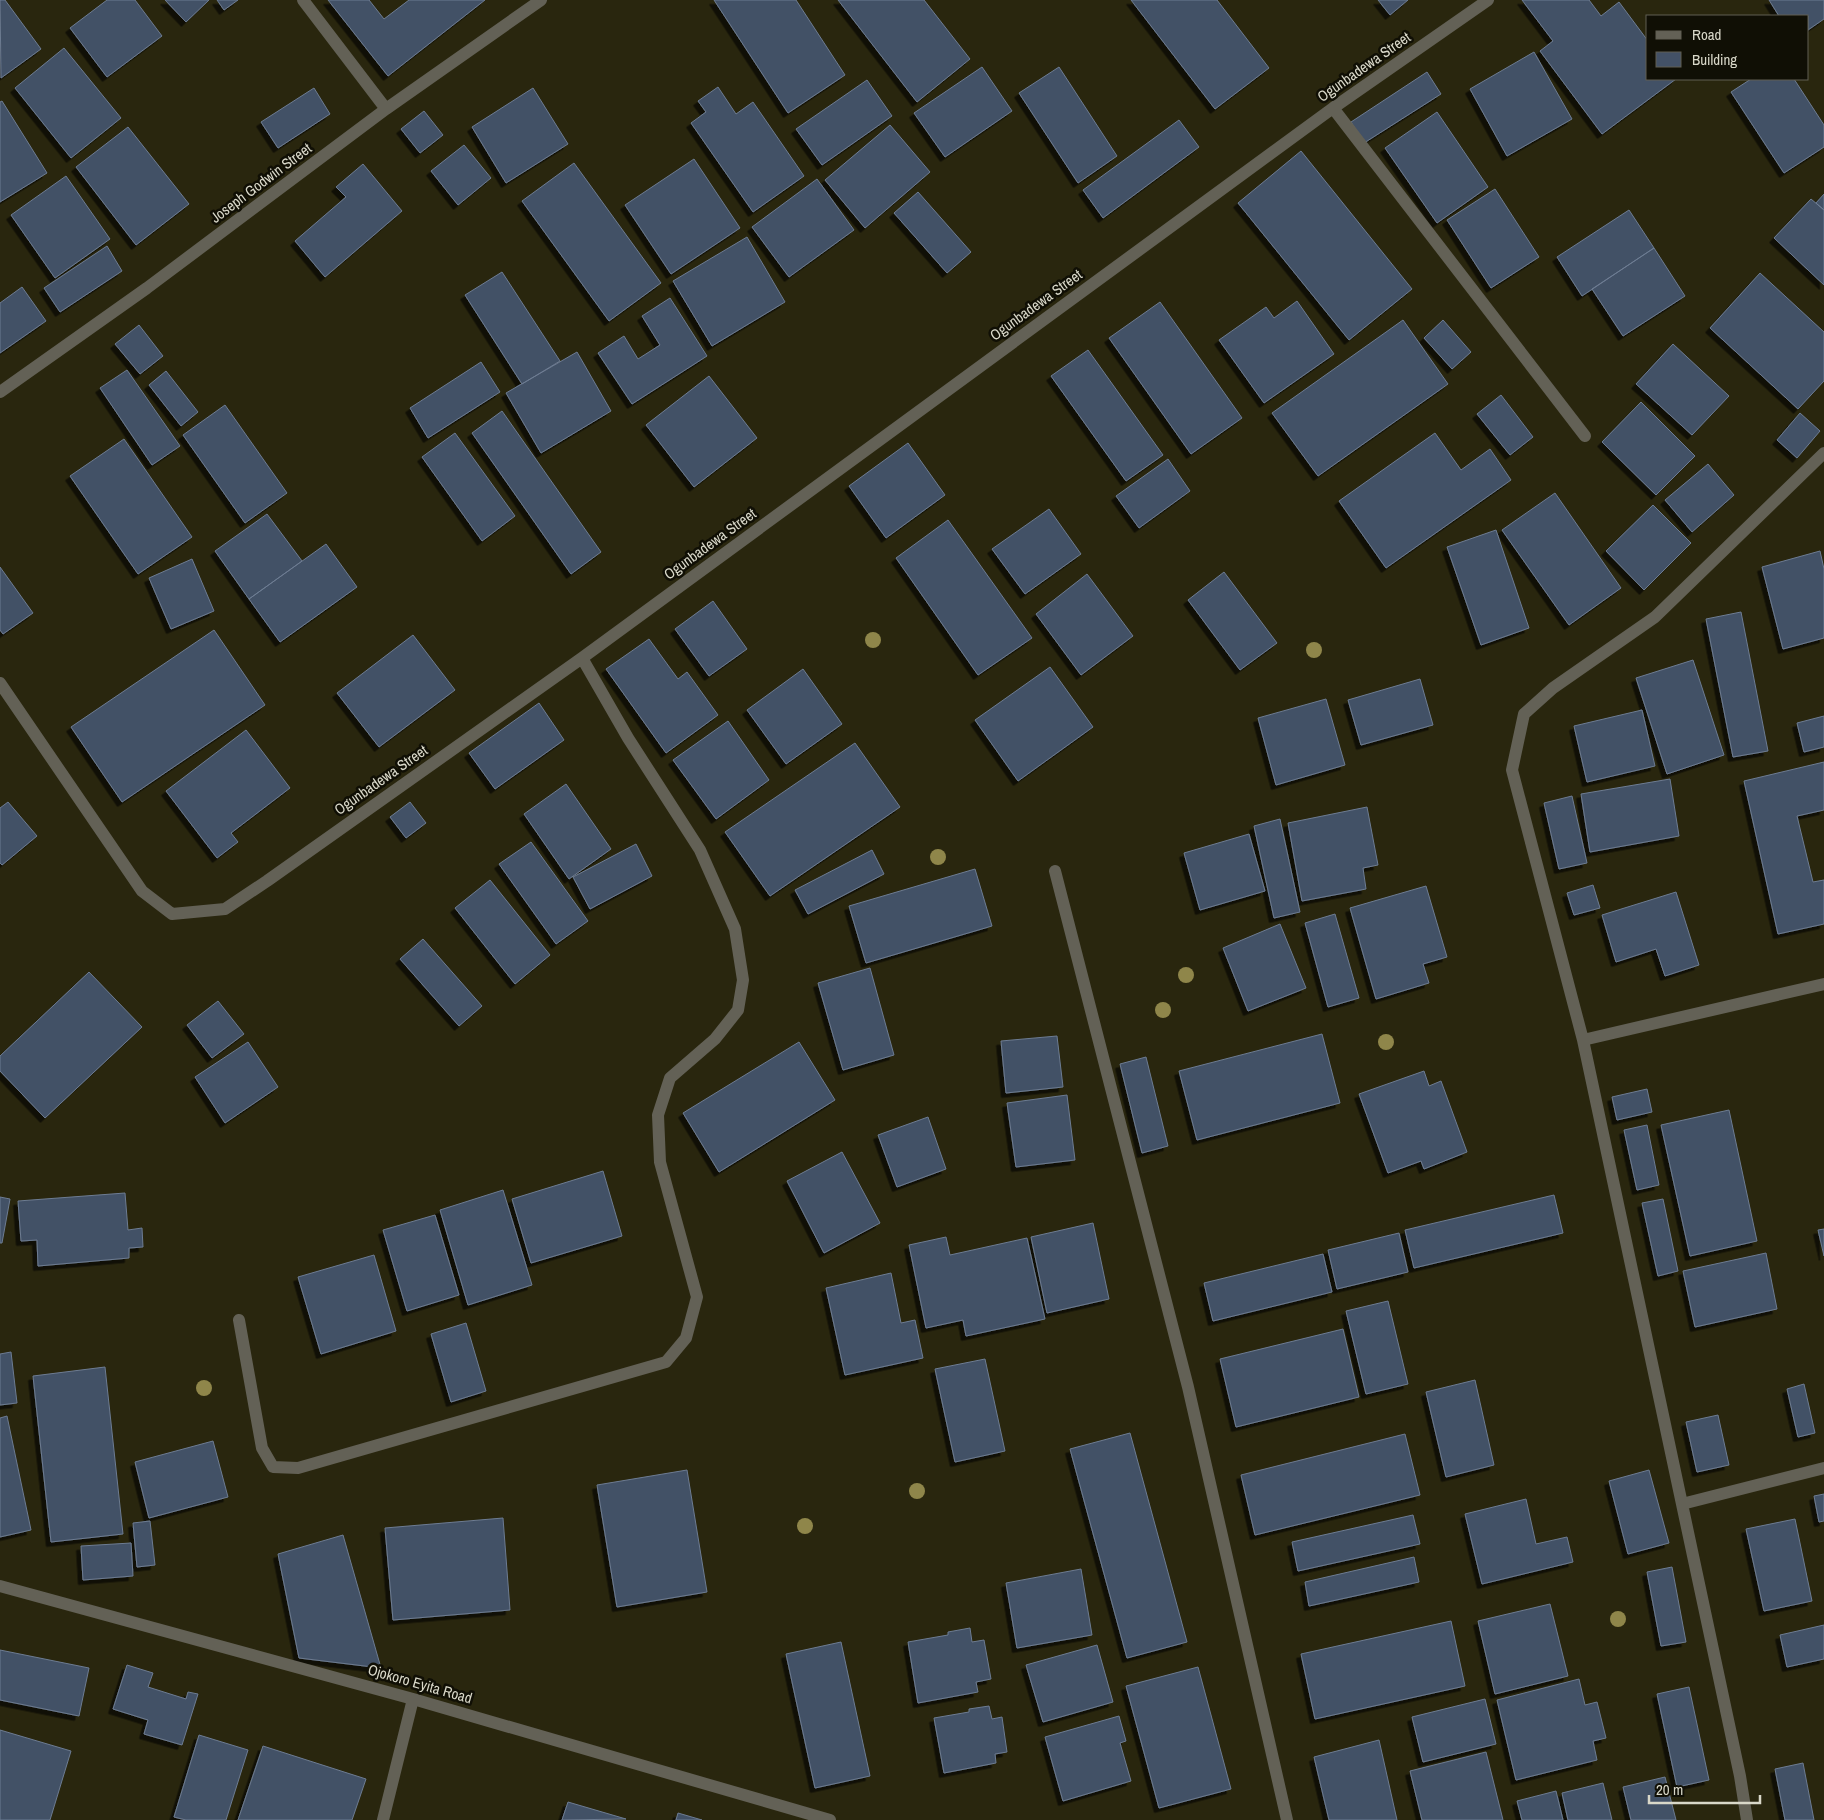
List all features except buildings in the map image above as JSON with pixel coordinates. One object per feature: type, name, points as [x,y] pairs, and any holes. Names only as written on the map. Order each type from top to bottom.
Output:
[{"type":"street","points":[[303,0],[386,109]]},
{"type":"street","name":"Joseph Godwin Street","points":[[0,392],[147,288],[386,109],[541,0]]},
{"type":"street","name":"Ogunbadewa Street","points":[[0,683],[142,891],[172,914],[225,909],[582,658],[1333,108],[1488,0]]},
{"type":"street","points":[[1333,108],[1585,436]]},
{"type":"street","points":[[1746,1820],[1738,1766],[1584,1040],[1512,770],[1524,714],[1553,688],[1655,617],[1824,453]]},
{"type":"street","points":[[239,1320],[262,1448],[273,1467],[298,1468],[666,1362],[686,1338],[697,1297],[660,1162],[658,1114],[670,1078],[715,1039],[738,1010],[743,980],[735,929],[700,850],[628,738],[582,658]]},
{"type":"street","points":[[1055,871],[1188,1387],[1287,1820]]},
{"type":"street","points":[[1584,1040],[1824,984]]},
{"type":"street","points":[[1682,1504],[1824,1468]]},
{"type":"street","name":"Ojokoro Eyita Road","points":[[0,1586],[413,1698],[830,1820]]},
{"type":"street","points":[[384,1820],[413,1698]]}]
